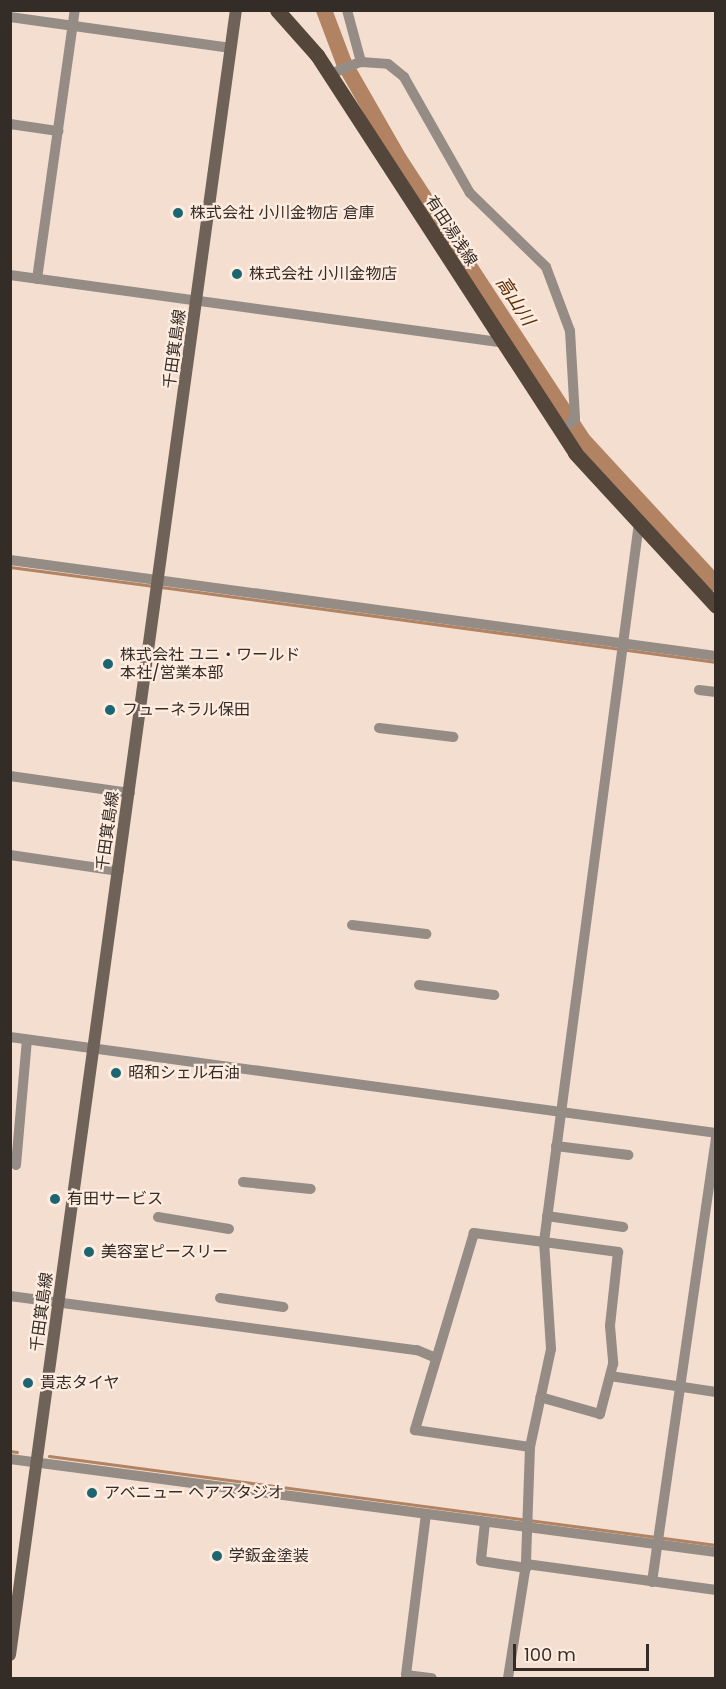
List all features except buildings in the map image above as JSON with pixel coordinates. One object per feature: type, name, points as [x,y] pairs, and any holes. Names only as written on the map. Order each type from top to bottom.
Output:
[{"type":"main road","name":"千田箕島線","points":[[10,1655],[39,1463],[236,10]]},
{"type":"main road","name":"有田湯浅線","points":[[277,10],[301,32],[560,431],[639,523],[716,606]]},
{"type":"street","points":[[37,279],[75,10]]},
{"type":"street","points":[[347,10],[353,65]]},
{"type":"street","points":[[10,17],[231,48]]},
{"type":"street","points":[[328,75],[353,65],[388,64],[404,77],[470,193],[546,267],[570,331],[575,419],[560,431]]},
{"type":"street","points":[[10,124],[58,131]]},
{"type":"street","points":[[10,275],[502,342]]},
{"type":"street","points":[[508,1678],[526,1566],[530,1447],[551,1349],[544,1242],[625,644],[639,523]]},
{"type":"street","points":[[10,560],[158,586],[716,656]]},
{"type":"street","points":[[699,690],[716,692]]},
{"type":"street","points":[[379,728],[453,738]]},
{"type":"street","points":[[10,776],[130,793]]},
{"type":"street","points":[[10,855],[119,871]]},
{"type":"street","points":[[352,925],[426,934]]},
{"type":"street","points":[[419,985],[494,995]]},
{"type":"street","points":[[10,1037],[716,1135],[652,1582]]},
{"type":"street","points":[[16,1165],[27,1040]]},
{"type":"street","points":[[556,1146],[628,1155]]},
{"type":"street","points":[[243,1182],[310,1189]]},
{"type":"street","points":[[547,1216],[623,1227]]},
{"type":"street","points":[[158,1217],[229,1229]]},
{"type":"street","points":[[530,1447],[415,1430],[474,1233],[618,1252],[610,1376],[600,1414],[540,1396]]},
{"type":"street","points":[[10,1296],[417,1350],[436,1358]]},
{"type":"street","points":[[220,1298],[283,1307]]},
{"type":"street","points":[[610,1376],[716,1392]]},
{"type":"street","points":[[10,1459],[716,1552]]},
{"type":"street","points":[[426,1514],[406,1675],[432,1678]]},
{"type":"street","points":[[485,1522],[482,1561],[716,1590]]},
{"type":"waterway","name":"高山川","points":[[324,10],[344,63],[399,159],[582,439],[716,584]]},
{"type":"waterway","points":[[10,567],[154,586]]},
{"type":"waterway","points":[[161,587],[716,662]]},
{"type":"waterway","points":[[10,1451],[17,1452]]},
{"type":"waterway","points":[[49,1456],[716,1545]]},
{"type":"place","name":"株式会社 小川金物店 倉庫","points":[[178,213]]},
{"type":"place","name":"株式会社 小川金物店","points":[[237,274]]},
{"type":"place","name":"株式会社 ユニ・ワールド 本社/営業本部","points":[[108,664]]},
{"type":"place","name":"フューネラル保田","points":[[110,710]]},
{"type":"place","name":"昭和シェル石油","points":[[116,1073]]},
{"type":"place","name":"有田サービス","points":[[55,1199]]},
{"type":"place","name":"美容室ピースリー","points":[[89,1252]]},
{"type":"place","name":"貴志タイヤ","points":[[28,1383]]},
{"type":"place","name":"アベニュー ヘアスタジオ","points":[[92,1493]]},
{"type":"place","name":"学鈑金塗装","points":[[217,1556]]}]
